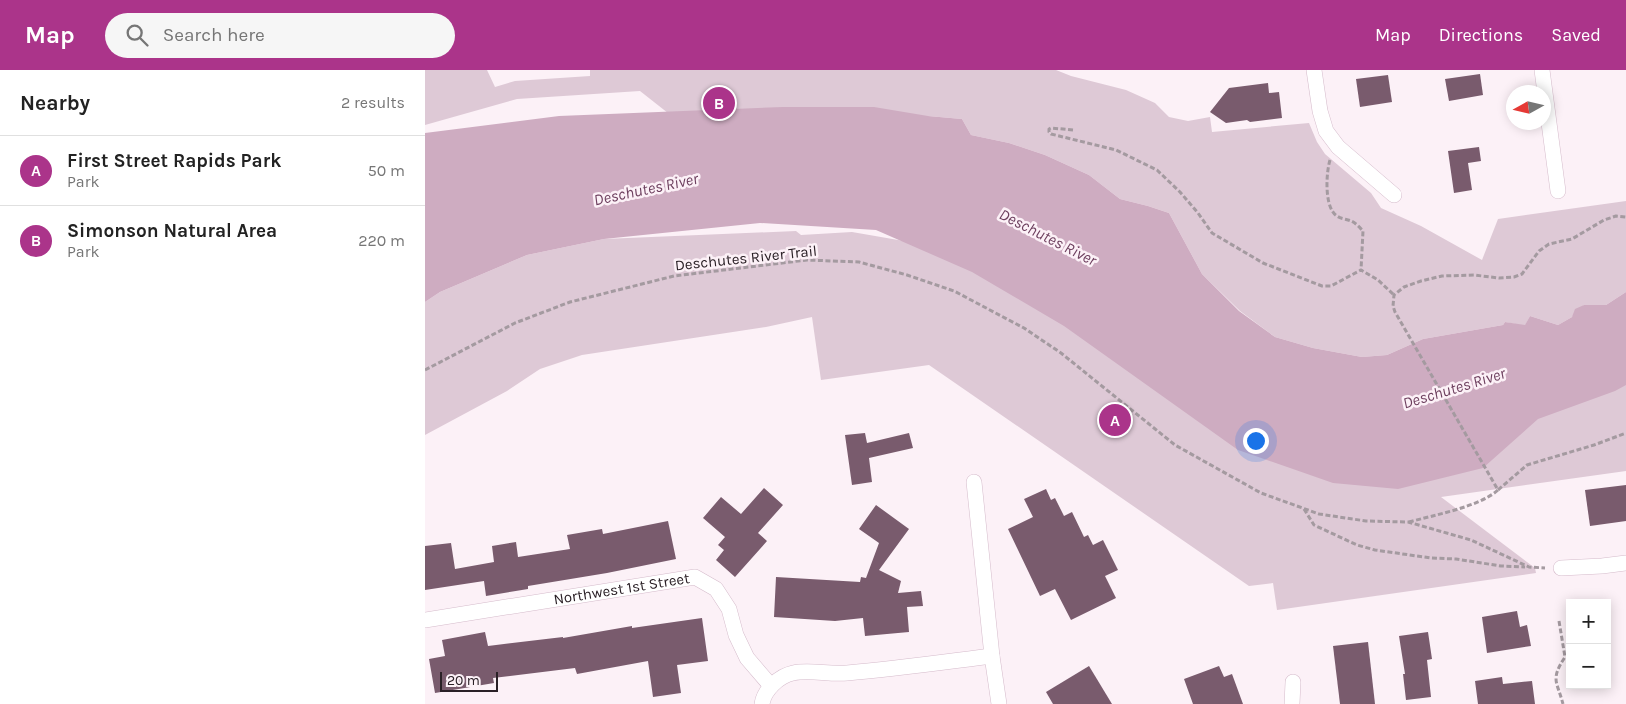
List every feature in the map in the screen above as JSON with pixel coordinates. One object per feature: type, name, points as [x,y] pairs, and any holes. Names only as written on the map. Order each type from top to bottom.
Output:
[{"type":"street","points":[[1315,70],[1320,111],[1327,131],[1338,147],[1394,195]]},
{"type":"street","points":[[1542,70],[1558,191]]},
{"type":"street","points":[[974,482],[992,656],[999,704]]},
{"type":"street","points":[[1561,568],[1626,563]]},
{"type":"street","name":"Northwest 1st Street","points":[[425,620],[695,577],[716,589],[729,610],[735,635],[747,658],[771,686]]},
{"type":"street","points":[[763,704],[763,699],[771,686],[793,673],[846,673],[992,656]]},
{"type":"street","points":[[1293,682],[1293,704]]},
{"type":"path","points":[[1073,130],[1051,128],[1049,132],[1116,150],[1157,170],[1192,206],[1212,233],[1263,263],[1322,286],[1331,286],[1361,270]]},
{"type":"path","points":[[1338,147],[1330,161],[1327,172],[1327,194],[1331,211],[1337,216],[1353,221],[1363,231],[1361,270]]},
{"type":"path","points":[[1498,490],[1395,312],[1393,306],[1394,295],[1404,287],[1442,276],[1514,277],[1522,274],[1539,251],[1549,244],[1573,239],[1604,220],[1616,216],[1626,217]]},
{"type":"path","name":"Deschutes River Trail","points":[[425,370],[515,323],[570,302],[675,276],[807,260],[859,262],[907,275],[954,291],[1024,328],[1061,353],[1175,445],[1261,493],[1319,514],[1366,521],[1408,522],[1471,540],[1529,567],[1561,568]]},
{"type":"path","points":[[1361,270],[1378,280],[1394,295]]},
{"type":"path","name":"Deschutes River Trail","points":[[1408,522],[1478,502],[1490,497],[1527,465],[1594,445],[1626,433]]},
{"type":"path","points":[[1303,508],[1315,525],[1357,545],[1375,550],[1501,566],[1529,567]]},
{"type":"path","points":[[1559,621],[1565,657],[1558,668],[1555,683],[1563,704]]},
{"type":"shaded area","points":[[425,70],[487,70],[495,87],[515,81],[590,76],[590,70],[1056,70],[1071,76],[1126,90],[1155,103],[1169,117],[1188,121],[1210,117],[1212,132],[1309,123],[1317,142],[1325,154],[1371,193],[1381,208],[1421,226],[1482,260],[1498,219],[1626,201],[1626,292],[1606,305],[1584,305],[1572,317],[1558,325],[1530,316],[1525,326],[1505,322],[1503,325],[1423,339],[1387,355],[1362,357],[1313,348],[1275,337],[1240,311],[1202,274],[1169,213],[1120,199],[1089,175],[1045,155],[1009,143],[971,135],[962,119],[928,116],[706,143],[640,91],[517,99],[425,125]]},
{"type":"shaded area","points":[[796,231],[801,235],[852,232],[904,241],[955,259],[1201,392],[1626,376],[1626,471],[1441,497],[1535,568],[1536,573],[1277,610],[1273,583],[1249,586],[929,365],[821,380],[812,317],[766,327],[582,355],[540,369],[507,391],[425,435],[425,302],[440,292],[527,255],[604,239]]},
{"type":"water","name":"Deschutes River","points":[[783,107],[874,107],[928,116],[962,119],[971,135],[1009,143],[1045,155],[1089,175],[1120,199],[1169,213],[1202,274],[1239,311],[1275,337],[1313,348],[1362,357],[1387,355],[1423,339],[1503,325],[1505,322],[1525,325],[1530,316],[1558,325],[1572,317],[1575,309],[1584,305],[1606,305],[1626,292],[1626,385],[1615,391],[1538,419],[1483,468],[1398,489],[1333,483],[1238,450],[1064,326],[972,272],[876,230],[760,223],[604,239],[527,255],[440,292],[425,302],[425,133],[559,116]]},
{"type":"building","points":[[1480,74],[1483,95],[1449,101],[1445,79]]},
{"type":"building","points":[[1388,75],[1392,102],[1360,107],[1356,79]]},
{"type":"building","points":[[1268,83],[1269,93],[1279,92],[1282,118],[1226,123],[1210,112],[1229,88]]},
{"type":"building","points":[[1479,147],[1481,161],[1468,163],[1472,190],[1454,193],[1448,151]]},
{"type":"building","points":[[865,433],[867,443],[909,433],[913,448],[869,458],[872,482],[852,485],[845,435]]},
{"type":"building","points":[[1626,485],[1626,521],[1590,526],[1585,490]]},
{"type":"building","points":[[764,488],[783,505],[758,533],[767,541],[735,577],[716,560],[724,550],[718,545],[725,537],[703,518],[721,497],[741,514]]},
{"type":"building","points":[[1046,489],[1051,500],[1055,498],[1064,516],[1072,512],[1084,537],[1088,535],[1093,545],[1103,540],[1118,570],[1105,576],[1116,598],[1071,620],[1055,589],[1040,596],[1008,529],[1033,517],[1024,499]]},
{"type":"building","points":[[876,505],[909,529],[879,570],[901,581],[898,593],[921,591],[923,606],[907,607],[909,632],[865,636],[863,618],[835,621],[774,617],[776,577],[860,582],[861,577],[866,578],[879,543],[859,529]]},
{"type":"building","points":[[668,521],[676,559],[528,586],[528,589],[486,596],[484,581],[425,590],[425,546],[451,543],[455,569],[494,562],[492,546],[516,542],[518,557],[570,549],[567,535],[602,529],[603,534]]},
{"type":"building","points":[[1517,611],[1520,627],[1527,625],[1531,646],[1487,653],[1482,617]]},
{"type":"building","points":[[702,618],[708,661],[677,665],[681,693],[653,697],[648,661],[577,674],[575,668],[493,678],[494,683],[435,693],[429,659],[445,656],[442,640],[485,632],[488,646],[563,638],[632,626],[632,628]]},
{"type":"building","points":[[1428,632],[1432,659],[1427,660],[1431,697],[1406,700],[1403,674],[1405,674],[1399,636]]},
{"type":"building","points":[[1368,642],[1375,704],[1340,704],[1333,646]]},
{"type":"building","points":[[1089,666],[1112,704],[1053,704],[1046,692]]},
{"type":"building","points":[[1219,666],[1224,677],[1232,674],[1243,704],[1193,704],[1184,679]]},
{"type":"building","points":[[1502,677],[1503,684],[1532,681],[1535,704],[1478,704],[1475,681]]},
{"type":"place","name":"Simonson Natural Area","points":[[719,103]]},
{"type":"place","name":"First Street Rapids Park","points":[[1115,420]]}]
